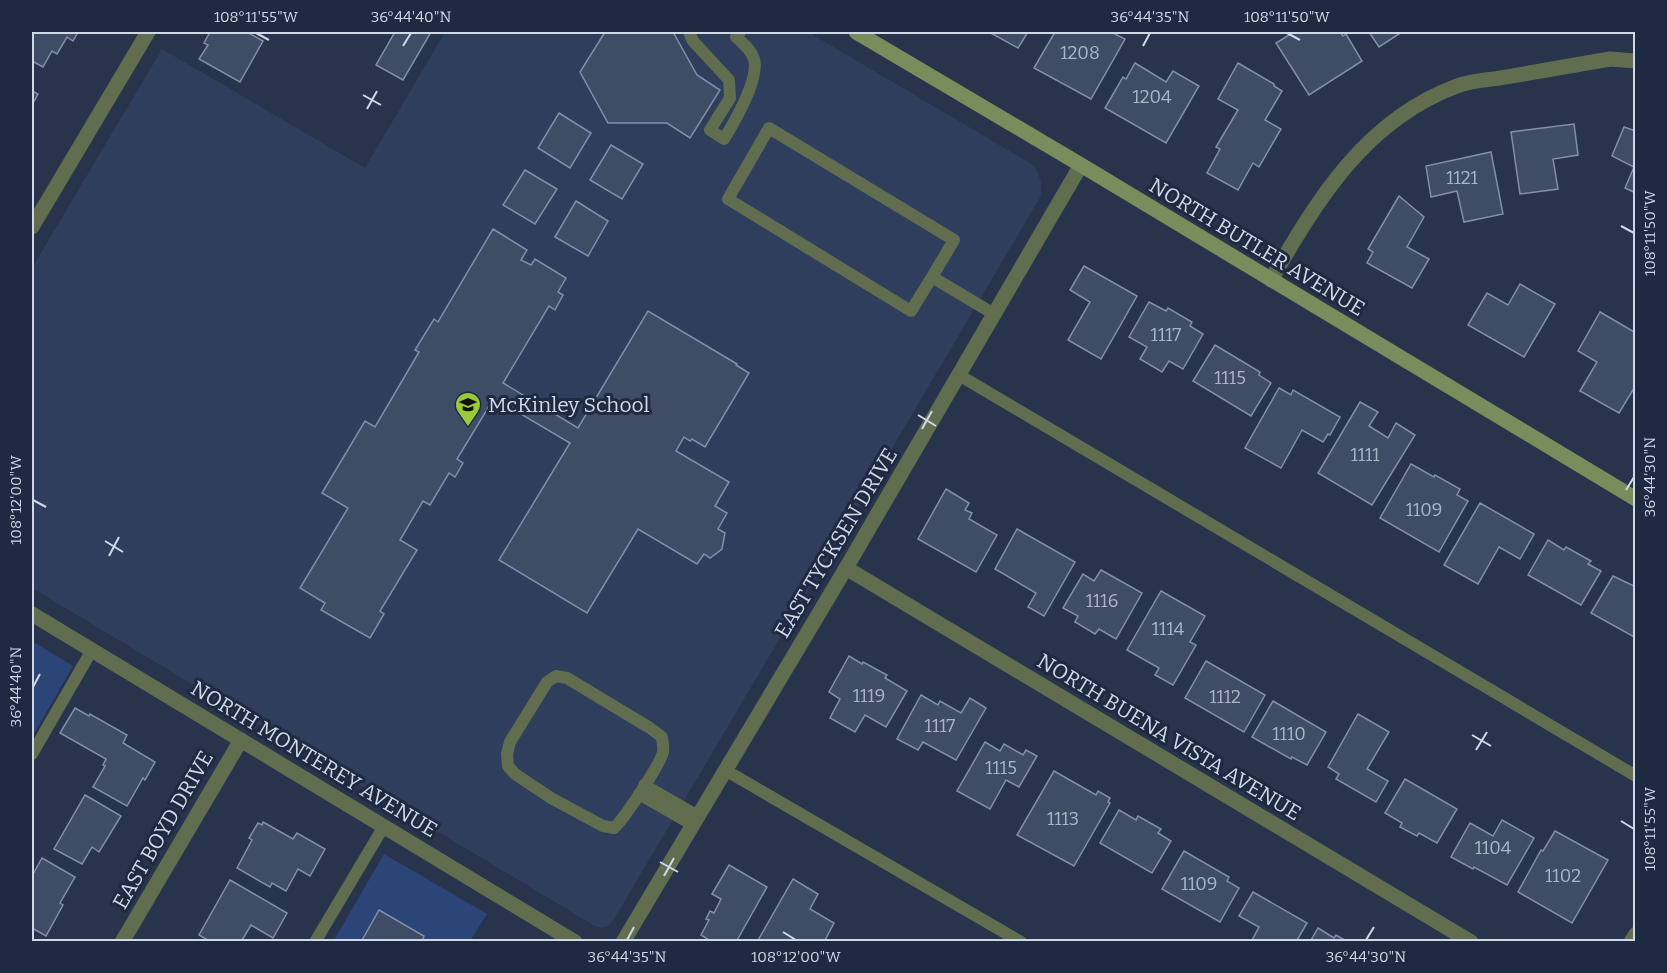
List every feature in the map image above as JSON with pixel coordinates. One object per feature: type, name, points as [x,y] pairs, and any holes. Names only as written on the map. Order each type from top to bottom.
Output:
[{"type":"main road","name":"NORTH BUTLER AVENUE","points":[[856,32],[1082,165],[1635,499]]},
{"type":"street","points":[[32,227],[148,32]]},
{"type":"street","points":[[1271,280],[1296,236],[1334,180],[1371,139],[1414,106],[1458,85],[1610,59],[1635,60]]},
{"type":"street","name":"EAST TYCKSEN DRIVE","points":[[623,942],[1082,165]]},
{"type":"street","name":"NORTH BUENA VISTA AVENUE","points":[[846,568],[1471,942]]},
{"type":"street","name":"NORTH MONTEREY AVENUE","points":[[32,614],[575,942]]},
{"type":"street","name":"EAST BOYD DRIVE","points":[[122,942],[241,740]]},
{"type":"street","points":[[1631,942],[1635,934]]},
{"type":"lane","points":[[689,32],[693,41],[729,80],[730,98],[710,130],[724,140],[736,120],[753,78],[755,61],[748,47],[736,36],[740,32]]},
{"type":"lane","points":[[769,128],[954,240],[932,277],[911,311],[728,199],[769,128]]},
{"type":"lane","points":[[932,277],[994,314]]},
{"type":"lane","points":[[959,375],[1635,776]]},
{"type":"lane","points":[[32,754],[92,650]]},
{"type":"lane","points":[[556,676],[567,678],[662,737],[663,750],[641,790],[620,823],[614,828],[603,826],[551,798],[515,774],[508,766],[507,754],[510,742],[547,682],[556,676]]},
{"type":"lane","points":[[726,770],[1021,942]]},
{"type":"lane","points":[[641,790],[695,821]]},
{"type":"lane","points":[[315,942],[384,826]]},
{"type":"shaded area","name":"McKinley School","points":[[445,32],[808,32],[1030,163],[1036,169],[1041,182],[1041,194],[1038,201],[613,921],[602,928],[595,926],[32,588],[32,268],[162,49],[365,168]]},
{"type":"shaded area","points":[[32,641],[73,666],[32,737]]},
{"type":"shaded area","points":[[384,854],[487,914],[470,941],[333,942]]},
{"type":"building","points":[[32,32],[78,32],[73,41],[67,37],[57,54],[52,51],[43,67],[32,61]]},
{"type":"building","points":[[210,32],[247,32],[263,41],[240,82],[199,59],[208,45],[204,43]]},
{"type":"building","points":[[395,32],[431,32],[403,80],[376,65]]},
{"type":"building","points":[[605,32],[673,32],[697,75],[720,90],[690,138],[667,123],[608,123],[580,72]]},
{"type":"building","points":[[989,32],[1028,32],[1018,48]]},
{"type":"building","points":[[1055,32],[1111,32],[1125,39],[1091,99],[1034,68]]},
{"type":"building","points":[[1294,32],[1340,32],[1343,36],[1346,34],[1362,61],[1309,95],[1276,43]]},
{"type":"building","points":[[1369,32],[1402,32],[1379,47]]},
{"type":"building","points":[[1135,63],[1166,82],[1173,71],[1199,86],[1166,143],[1105,108],[1123,77],[1126,79]]},
{"type":"building","points":[[1238,63],[1282,91],[1265,120],[1281,129],[1259,167],[1253,163],[1238,190],[1207,173],[1220,149],[1216,147],[1238,110],[1218,99]]},
{"type":"building","points":[[32,91],[38,94],[32,105]]},
{"type":"building","points":[[559,113],[591,133],[570,168],[538,148]]},
{"type":"building","points":[[1574,124],[1578,155],[1553,159],[1558,189],[1520,194],[1511,132]]},
{"type":"building","points":[[1624,127],[1636,131],[1636,193],[1625,188],[1634,167],[1612,156]]},
{"type":"building","points":[[611,145],[643,164],[622,199],[590,180]]},
{"type":"building","points":[[1491,152],[1503,214],[1464,222],[1457,191],[1431,197],[1426,166]]},
{"type":"building","points":[[525,170],[557,189],[535,224],[503,205]]},
{"type":"building","points":[[1399,196],[1424,217],[1407,247],[1429,259],[1412,288],[1367,263],[1373,252],[1368,249]]},
{"type":"building","points":[[576,201],[608,221],[588,256],[555,237]]},
{"type":"building","points":[[493,229],[527,250],[521,260],[531,265],[535,259],[566,278],[558,292],[563,295],[555,310],[549,306],[503,383],[578,428],[648,311],[749,373],[705,447],[684,437],[676,451],[729,482],[715,506],[727,513],[718,529],[725,533],[722,549],[710,558],[704,554],[697,564],[638,529],[587,613],[499,560],[570,443],[494,398],[457,459],[463,463],[455,477],[449,473],[430,505],[423,501],[400,540],[417,550],[380,611],[384,614],[370,638],[321,610],[325,603],[300,588],[348,508],[322,493],[365,421],[375,427],[419,352],[415,350],[434,319],[438,322]]},
{"type":"building","points":[[1084,266],[1137,296],[1101,359],[1068,340],[1090,302],[1070,290]]},
{"type":"building","points":[[1520,284],[1555,304],[1524,357],[1468,325],[1487,293],[1508,305]]},
{"type":"building","points":[[1149,302],[1166,311],[1168,308],[1192,322],[1190,326],[1203,334],[1183,369],[1169,361],[1162,372],[1140,359],[1147,347],[1129,337]]},
{"type":"building","points":[[1600,312],[1636,333],[1636,385],[1619,413],[1580,391],[1597,362],[1578,351]]},
{"type":"building","points":[[1215,345],[1260,372],[1259,375],[1271,383],[1251,416],[1193,381]]},
{"type":"building","points":[[1279,388],[1291,395],[1293,390],[1340,417],[1330,435],[1328,434],[1323,442],[1302,430],[1281,468],[1245,448]]},
{"type":"building","points":[[1360,402],[1378,412],[1369,426],[1388,438],[1396,423],[1415,435],[1372,505],[1318,473]]},
{"type":"building","points":[[1411,464],[1460,489],[1457,495],[1468,501],[1439,552],[1380,518]]},
{"type":"building","points":[[946,489],[969,503],[965,510],[972,513],[969,519],[997,535],[976,572],[918,539]]},
{"type":"building","points":[[1480,503],[1534,534],[1520,559],[1499,547],[1478,584],[1444,565]]},
{"type":"building","points":[[1017,529],[1075,562],[1044,616],[1028,607],[1036,593],[995,569]]},
{"type":"building","points":[[1548,540],[1564,550],[1566,547],[1591,561],[1588,564],[1601,571],[1581,605],[1528,575]]},
{"type":"building","points":[[1101,570],[1142,593],[1116,639],[1099,629],[1095,634],[1075,622],[1078,616],[1063,608],[1083,574],[1094,581]]},
{"type":"building","points":[[1613,576],[1636,587],[1636,638],[1591,613]]},
{"type":"building","points":[[1161,591],[1205,616],[1190,642],[1196,645],[1173,685],[1155,675],[1159,668],[1127,650]]},
{"type":"building","points":[[849,656],[887,675],[885,678],[907,691],[886,727],[865,715],[855,732],[830,718],[840,699],[829,692]]},
{"type":"building","points":[[1206,661],[1265,695],[1244,732],[1185,698]]},
{"type":"building","points":[[921,695],[938,705],[940,701],[961,713],[970,698],[986,708],[956,760],[923,742],[918,750],[897,739]]},
{"type":"building","points":[[1273,701],[1326,732],[1307,765],[1292,757],[1291,759],[1252,737]]},
{"type":"building","points":[[75,708],[127,735],[123,743],[155,762],[127,806],[93,787],[105,766],[103,765],[106,759],[60,733]]},
{"type":"building","points":[[1358,714],[1389,732],[1367,769],[1388,781],[1376,802],[1336,779],[1339,774],[1328,767]]},
{"type":"building","points":[[985,742],[1000,751],[1004,744],[1023,755],[1026,750],[1037,756],[1019,787],[1006,780],[990,809],[957,791]]},
{"type":"building","points":[[1054,771],[1096,795],[1098,791],[1110,798],[1108,802],[1110,803],[1074,866],[1017,835]]},
{"type":"building","points":[[1405,779],[1457,809],[1437,843],[1419,833],[1417,836],[1400,827],[1402,823],[1385,813]]},
{"type":"building","points":[[85,795],[121,816],[99,852],[92,847],[82,864],[54,849]]},
{"type":"building","points":[[1119,810],[1136,820],[1138,816],[1161,829],[1158,833],[1171,841],[1152,873],[1100,843]]},
{"type":"building","points":[[1502,820],[1534,838],[1507,885],[1451,857],[1470,823],[1493,836]]},
{"type":"building","points":[[263,822],[293,839],[297,833],[325,849],[310,876],[298,869],[286,891],[272,883],[270,887],[237,868],[252,840],[249,838],[258,823],[262,825]]},
{"type":"building","points":[[1555,831],[1608,860],[1572,923],[1518,892],[1541,850],[1543,851]]},
{"type":"building","points":[[1184,851],[1229,877],[1227,881],[1239,888],[1220,922],[1162,889]]},
{"type":"building","points":[[42,858],[75,877],[60,903],[63,905],[46,936],[32,928],[32,876]]},
{"type":"building","points":[[729,865],[767,887],[736,942],[712,942],[701,935],[709,920],[706,919],[710,911],[714,913],[721,899],[712,894]]},
{"type":"building","points":[[793,879],[818,894],[810,909],[834,923],[824,942],[757,942]]},
{"type":"building","points":[[230,880],[287,913],[273,938],[251,925],[241,942],[211,942],[199,935]]},
{"type":"building","points":[[1253,892],[1307,923],[1296,942],[1251,942],[1259,927],[1239,916]]},
{"type":"building","points":[[379,910],[424,936],[422,942],[361,942]]},
{"type":"building","points":[[1318,928],[1334,938],[1336,935],[1348,942],[1310,942]]},
{"type":"place","name":"McKinley School","points":[[468,428]]}]
